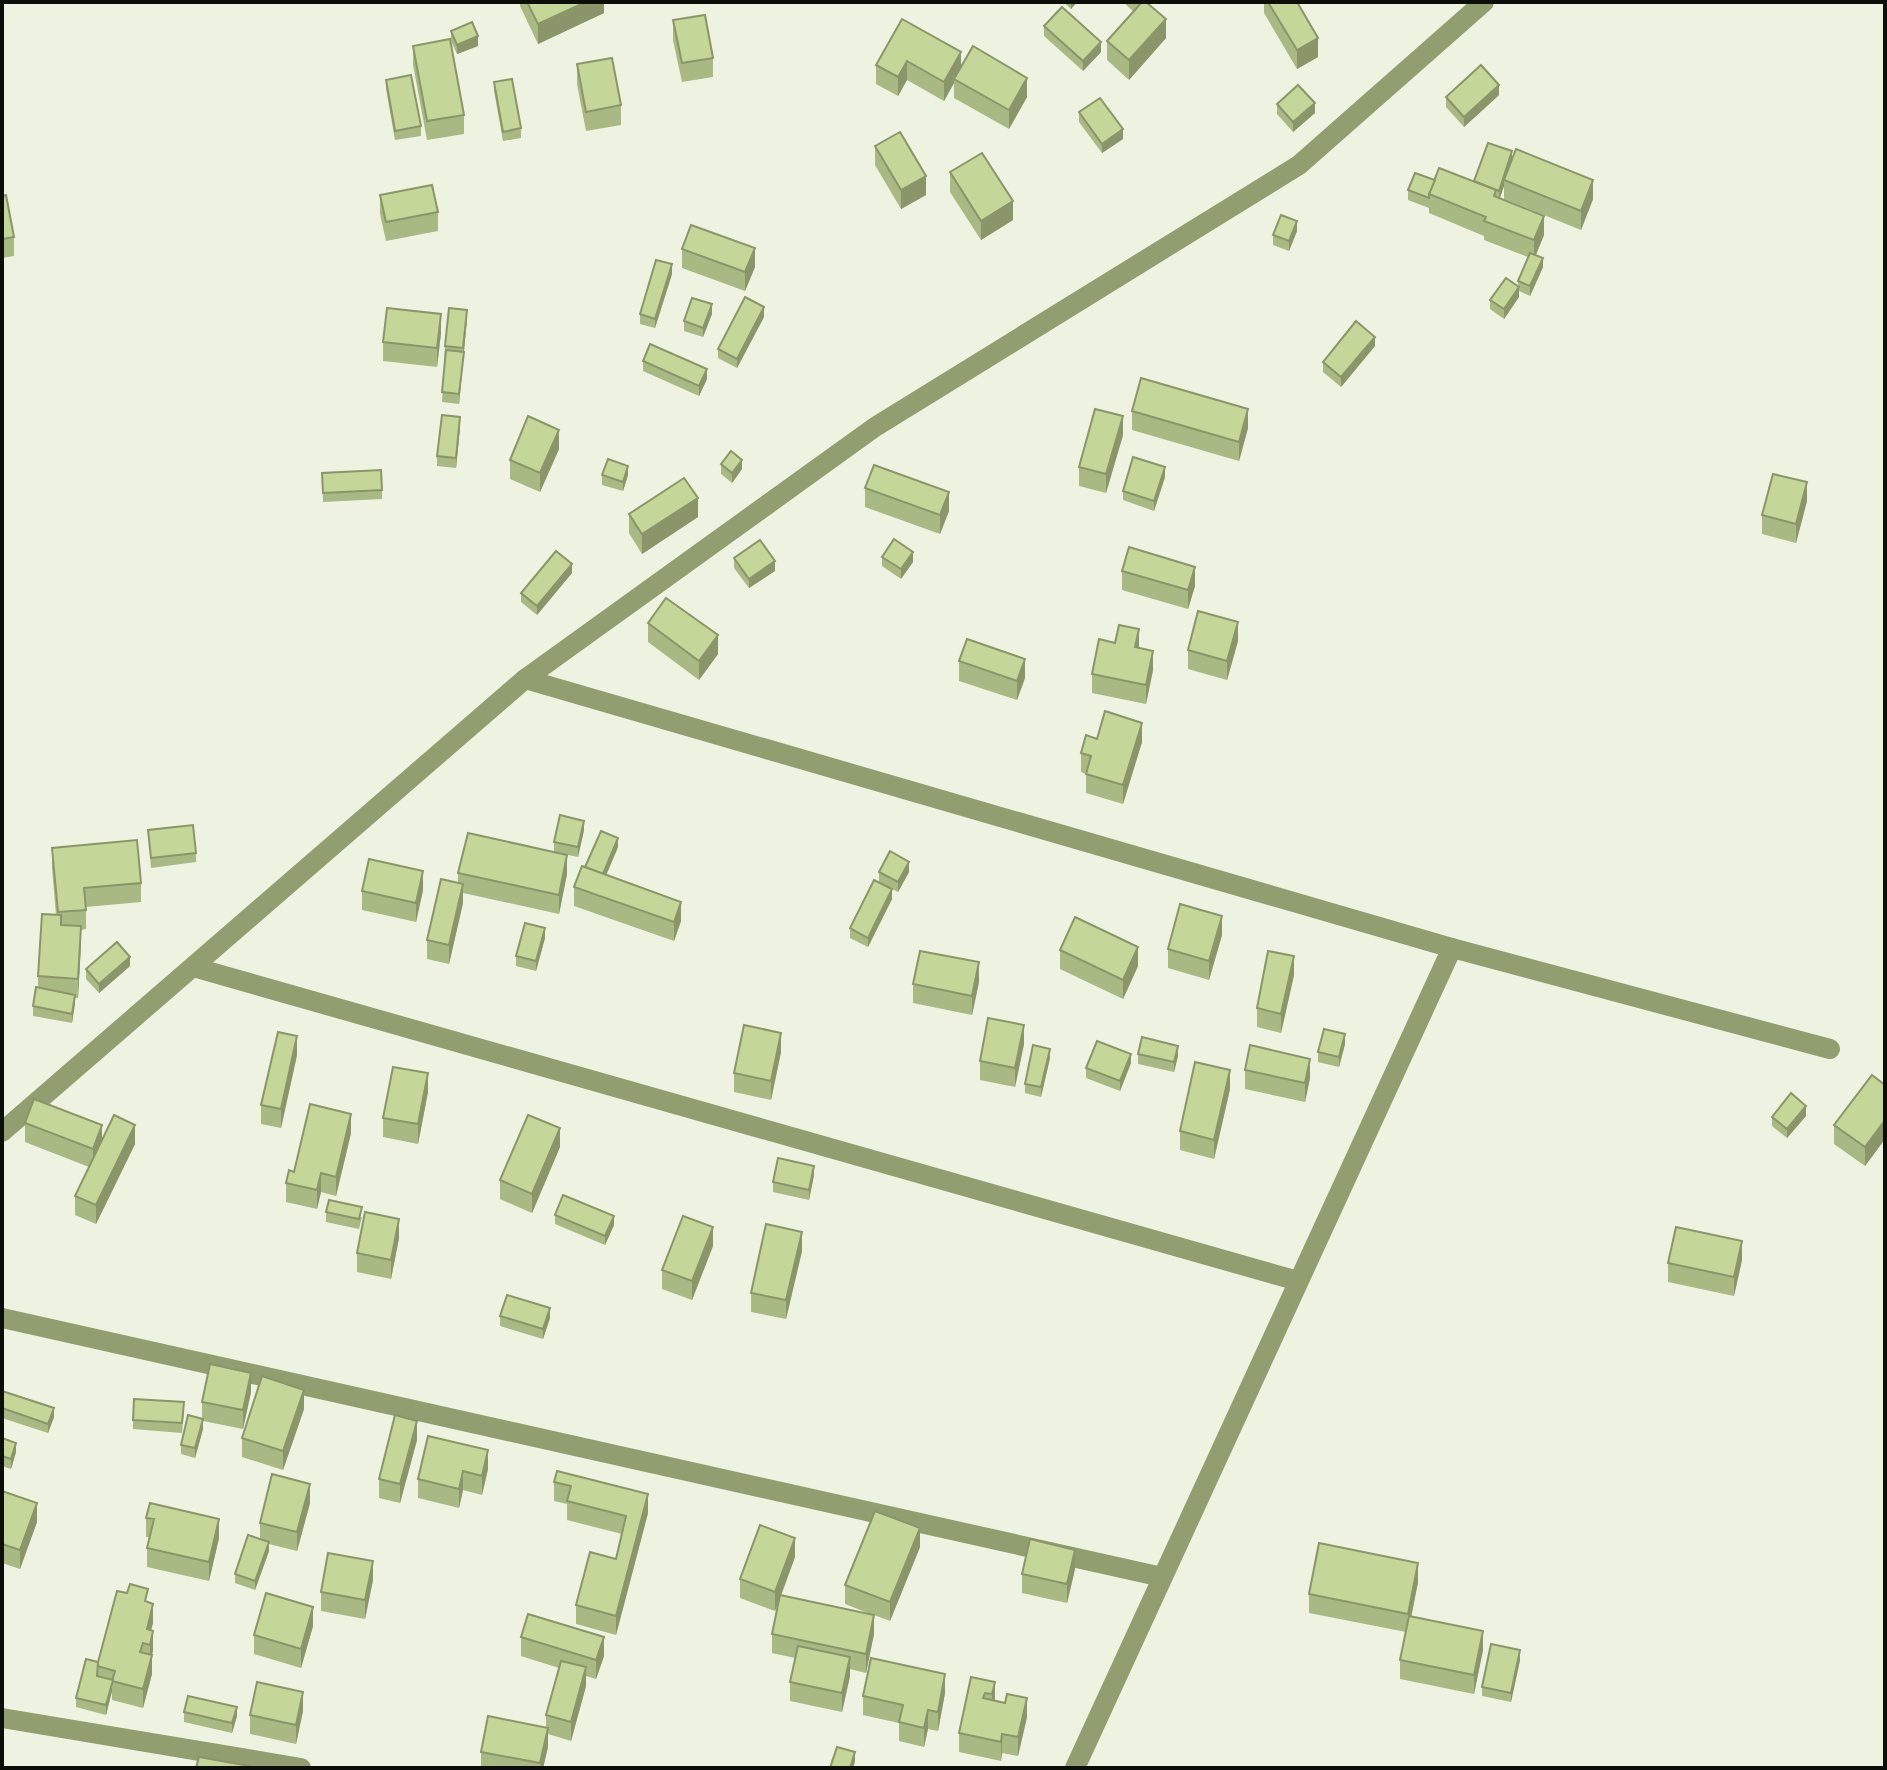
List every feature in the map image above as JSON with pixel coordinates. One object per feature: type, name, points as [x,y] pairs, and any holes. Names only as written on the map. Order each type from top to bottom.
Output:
[{"type":"street","points":[[2,1132],[525,679],[875,427],[1299,165],[1484,2]]},
{"type":"street","points":[[525,679],[1452,948],[1830,1049]]},
{"type":"street","points":[[1075,1768],[1452,948]]},
{"type":"street","points":[[193,967],[1298,1281]]},
{"type":"street","points":[[2,1318],[1162,1577]]},
{"type":"street","points":[[2,1718],[301,1768]]},
{"type":"building","points":[[527,2],[586,2],[538,24]]},
{"type":"building","points":[[1142,2],[1166,19],[1129,60],[1107,41]]},
{"type":"building","points":[[1268,2],[1297,2],[1318,38],[1297,50]]},
{"type":"building","points":[[1062,7],[1101,42],[1083,61],[1044,26]]},
{"type":"building","points":[[705,15],[713,58],[682,63],[673,20]]},
{"type":"building","points":[[902,19],[961,52],[944,82],[907,61],[898,77],[876,65]]},
{"type":"building","points":[[472,22],[478,36],[457,45],[451,31]]},
{"type":"building","points":[[450,39],[464,115],[427,121],[413,46]]},
{"type":"building","points":[[973,46],[1027,78],[1009,110],[954,79]]},
{"type":"building","points":[[612,58],[621,105],[586,112],[577,64]]},
{"type":"building","points":[[1481,65],[1499,85],[1464,117],[1446,97]]},
{"type":"building","points":[[411,75],[421,126],[395,131],[386,80]]},
{"type":"building","points":[[512,79],[521,128],[503,132],[494,82]]},
{"type":"building","points":[[1298,85],[1315,103],[1293,122],[1277,104]]},
{"type":"building","points":[[1100,98],[1123,129],[1102,144],[1079,112]]},
{"type":"building","points":[[900,132],[926,176],[901,190],[875,146]]},
{"type":"building","points":[[1488,143],[1512,151],[1499,191],[1474,181]]},
{"type":"building","points":[[1516,149],[1593,180],[1581,211],[1504,180]]},
{"type":"building","points":[[982,153],[1013,201],[981,221],[950,172]]},
{"type":"building","points":[[1439,168],[1496,190],[1494,196],[1544,216],[1534,240],[1484,221],[1486,217],[1429,194]]},
{"type":"building","points":[[1415,173],[1435,180],[1429,198],[1408,190]]},
{"type":"building","points":[[432,185],[438,212],[386,222],[380,195]]},
{"type":"building","points":[[6,195],[14,237],[2,239],[2,196]]},
{"type":"building","points":[[1281,215],[1297,221],[1289,241],[1273,235]]},
{"type":"building","points":[[691,225],[755,248],[745,272],[682,249]]},
{"type":"building","points":[[1530,253],[1543,258],[1530,286],[1518,281]]},
{"type":"building","points":[[656,260],[672,264],[655,319],[640,314]]},
{"type":"building","points":[[1506,278],[1519,287],[1504,309],[1490,300]]},
{"type":"building","points":[[745,297],[764,307],[737,359],[718,349]]},
{"type":"building","points":[[692,298],[712,304],[703,328],[684,321]]},
{"type":"building","points":[[387,308],[441,314],[437,348],[383,342]]},
{"type":"building","points":[[449,308],[467,310],[463,348],[445,346]]},
{"type":"building","points":[[1356,321],[1375,337],[1341,377],[1323,362]]},
{"type":"building","points":[[650,344],[707,369],[699,386],[643,361]]},
{"type":"building","points":[[446,350],[464,352],[459,394],[442,392]]},
{"type":"building","points":[[1141,378],[1248,409],[1239,442],[1132,411]]},
{"type":"building","points":[[1095,409],[1123,416],[1106,474],[1079,467]]},
{"type":"building","points":[[442,415],[460,417],[456,458],[437,456]]},
{"type":"building","points":[[528,416],[559,430],[540,473],[510,460]]},
{"type":"building","points":[[731,451],[742,460],[732,473],[721,464]]},
{"type":"building","points":[[1133,457],[1165,467],[1154,501],[1123,491]]},
{"type":"building","points":[[608,459],[628,466],[623,482],[602,475]]},
{"type":"building","points":[[874,465],[949,492],[940,515],[865,488]]},
{"type":"building","points":[[381,470],[382,490],[323,493],[322,473]]},
{"type":"building","points":[[1773,474],[1807,482],[1796,524],[1762,515]]},
{"type":"building","points":[[684,478],[698,498],[642,534],[629,514]]},
{"type":"building","points":[[894,539],[913,552],[901,569],[882,557]]},
{"type":"building","points":[[760,540],[775,561],[749,579],[734,558]]},
{"type":"building","points":[[1129,547],[1195,567],[1188,590],[1122,571]]},
{"type":"building","points":[[556,551],[572,564],[537,606],[521,593]]},
{"type":"building","points":[[666,598],[718,635],[699,661],[648,623]]},
{"type":"building","points":[[1198,611],[1238,622],[1227,661],[1188,650]]},
{"type":"building","points":[[1119,625],[1139,629],[1135,647],[1153,651],[1146,685],[1092,674],[1099,639],[1115,643]]},
{"type":"building","points":[[967,639],[1025,659],[1017,681],[959,661]]},
{"type":"building","points":[[1105,711],[1142,723],[1123,785],[1086,774],[1091,756],[1081,753],[1086,735],[1097,739]]},
{"type":"building","points":[[560,815],[584,821],[578,847],[554,842]]},
{"type":"building","points":[[193,825],[196,853],[151,858],[148,830]]},
{"type":"building","points":[[601,831],[618,838],[603,874],[585,867]]},
{"type":"building","points":[[468,833],[567,855],[559,895],[458,873]]},
{"type":"building","points":[[137,840],[141,883],[84,888],[86,910],[58,912],[52,848]]},
{"type":"building","points":[[890,851],[909,862],[898,882],[879,872]]},
{"type":"building","points":[[369,859],[423,871],[416,903],[362,891]]},
{"type":"building","points":[[582,866],[681,902],[674,922],[574,887]]},
{"type":"building","points":[[441,879],[463,884],[449,945],[427,940]]},
{"type":"building","points":[[874,880],[892,889],[868,938],[850,928]]},
{"type":"building","points":[[1180,904],[1222,916],[1209,961],[1168,949]]},
{"type":"building","points":[[42,914],[61,915],[61,925],[81,926],[78,979],[38,976]]},
{"type":"building","points":[[1075,917],[1138,947],[1123,980],[1060,950]]},
{"type":"building","points":[[525,923],[545,928],[536,961],[516,956]]},
{"type":"building","points":[[117,942],[130,957],[99,984],[86,969]]},
{"type":"building","points":[[920,951],[979,962],[972,996],[913,984]]},
{"type":"building","points":[[1268,951],[1294,956],[1281,1014],[1257,1008]]},
{"type":"building","points":[[36,987],[75,995],[72,1014],[33,1006]]},
{"type":"building","points":[[988,1018],[1024,1025],[1015,1068],[980,1061]]},
{"type":"building","points":[[744,1025],[781,1033],[771,1081],[734,1073]]},
{"type":"building","points":[[1324,1029],[1345,1034],[1339,1057],[1318,1052]]},
{"type":"building","points":[[278,1032],[297,1036],[281,1109],[261,1105]]},
{"type":"building","points":[[1142,1037],[1178,1046],[1174,1062],[1138,1054]]},
{"type":"building","points":[[1097,1041],[1131,1054],[1120,1081],[1086,1068]]},
{"type":"building","points":[[1033,1045],[1050,1049],[1041,1087],[1025,1084]]},
{"type":"building","points":[[1250,1045],[1310,1059],[1305,1083],[1245,1070]]},
{"type":"building","points":[[1195,1062],[1230,1070],[1214,1140],[1180,1131]]},
{"type":"building","points":[[393,1067],[428,1073],[418,1124],[383,1118]]},
{"type":"building","points":[[1872,1075],[1885,1085],[1885,1120],[1865,1147],[1834,1125]]},
{"type":"building","points":[[1791,1093],[1806,1106],[1787,1129],[1772,1117]]},
{"type":"building","points":[[34,1099],[102,1125],[93,1149],[25,1123]]},
{"type":"building","points":[[310,1104],[351,1114],[336,1177],[321,1173],[317,1190],[286,1183],[289,1170],[294,1172]]},
{"type":"building","points":[[114,1115],[135,1125],[96,1205],[75,1196]]},
{"type":"building","points":[[528,1115],[560,1128],[532,1194],[500,1180]]},
{"type":"building","points":[[778,1158],[814,1166],[809,1190],[773,1182]]},
{"type":"building","points":[[563,1195],[614,1216],[605,1236],[555,1215]]},
{"type":"building","points":[[329,1200],[362,1207],[359,1219],[326,1212]]},
{"type":"building","points":[[365,1212],[399,1219],[391,1260],[357,1253]]},
{"type":"building","points":[[683,1216],[713,1227],[692,1281],[662,1270]]},
{"type":"building","points":[[766,1224],[802,1232],[786,1300],[751,1293]]},
{"type":"building","points":[[1676,1227],[1742,1241],[1734,1277],[1668,1263]]},
{"type":"building","points":[[507,1295],[550,1308],[543,1329],[500,1316]]},
{"type":"building","points":[[210,1364],[251,1373],[243,1410],[202,1402]]},
{"type":"building","points":[[262,1376],[304,1390],[283,1451],[242,1438]]},
{"type":"building","points":[[2,1391],[54,1408],[48,1424],[2,1408]]},
{"type":"building","points":[[134,1399],[184,1402],[182,1423],[133,1420]]},
{"type":"building","points":[[188,1415],[203,1419],[195,1448],[181,1445]]},
{"type":"building","points":[[395,1415],[417,1421],[400,1484],[379,1479]]},
{"type":"building","points":[[428,1436],[488,1450],[482,1476],[463,1471],[459,1489],[418,1479]]},
{"type":"building","points":[[2,1438],[16,1443],[11,1459],[2,1456]]},
{"type":"building","points":[[557,1471],[648,1494],[616,1616],[576,1605],[590,1552],[616,1559],[626,1516],[567,1501],[571,1486],[554,1482]]},
{"type":"building","points":[[272,1474],[310,1484],[297,1532],[260,1523]]},
{"type":"building","points":[[2,1491],[37,1503],[20,1550],[2,1544]]},
{"type":"building","points":[[150,1503],[219,1519],[209,1562],[147,1548],[154,1519],[146,1518]]},
{"type":"building","points":[[875,1511],[920,1528],[890,1602],[845,1585]]},
{"type":"building","points":[[760,1525],[795,1538],[775,1592],[740,1579]]},
{"type":"building","points":[[248,1535],[269,1542],[255,1581],[235,1574]]},
{"type":"building","points":[[1030,1539],[1075,1550],[1067,1584],[1022,1574]]},
{"type":"building","points":[[1319,1543],[1418,1563],[1408,1614],[1309,1594]]},
{"type":"building","points":[[328,1553],[373,1561],[365,1600],[321,1592]]},
{"type":"building","points":[[130,1584],[148,1589],[145,1601],[153,1604],[147,1629],[153,1631],[150,1645],[143,1643],[140,1652],[152,1655],[143,1689],[112,1681],[115,1671],[97,1666],[117,1591],[127,1593]]},
{"type":"building","points":[[266,1593],[313,1607],[301,1649],[254,1635]]},
{"type":"building","points":[[780,1595],[874,1615],[866,1654],[772,1634]]},
{"type":"building","points":[[528,1614],[604,1637],[596,1660],[521,1637]]},
{"type":"building","points":[[1409,1616],[1483,1631],[1474,1675],[1400,1660]]},
{"type":"building","points":[[1491,1644],[1520,1650],[1511,1693],[1482,1687]]},
{"type":"building","points":[[798,1646],[850,1657],[842,1693],[790,1682]]},
{"type":"building","points":[[871,1658],[945,1674],[938,1712],[928,1710],[924,1728],[899,1722],[903,1705],[863,1696]]},
{"type":"building","points":[[86,1659],[98,1662],[97,1676],[113,1680],[106,1705],[76,1698]]},
{"type":"building","points":[[561,1661],[586,1667],[571,1722],[546,1715]]},
{"type":"building","points":[[971,1677],[995,1682],[992,1694],[985,1693],[983,1698],[1005,1703],[1007,1694],[1027,1698],[1018,1737],[1002,1734],[1001,1742],[959,1733]]},
{"type":"building","points":[[257,1682],[303,1692],[296,1725],[250,1715]]},
{"type":"building","points":[[188,1696],[237,1707],[232,1723],[184,1712]]},
{"type":"building","points":[[488,1716],[548,1728],[540,1763],[481,1752]]},
{"type":"building","points":[[837,1747],[855,1752],[850,1768],[830,1768]]},
{"type":"building","points":[[199,1757],[249,1766],[196,1768]]}]
